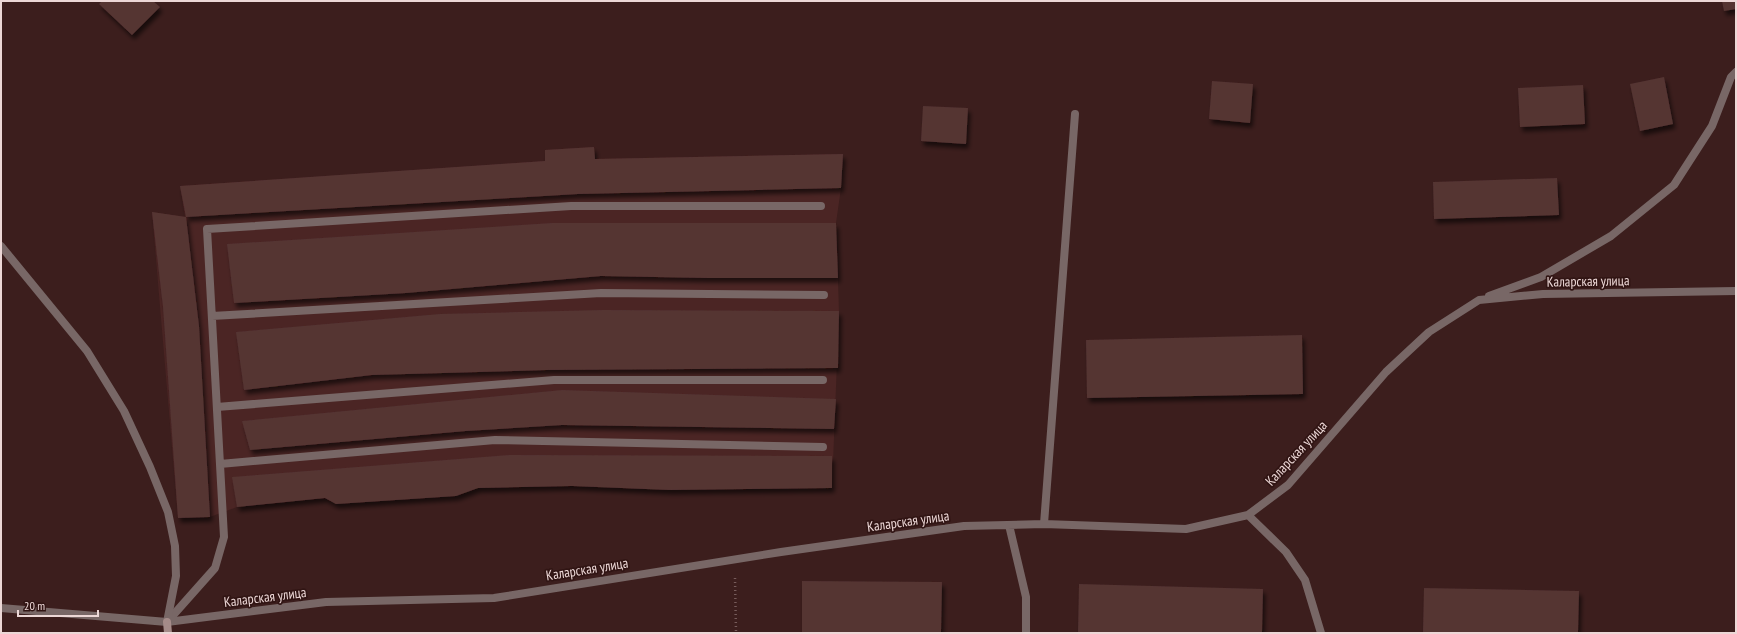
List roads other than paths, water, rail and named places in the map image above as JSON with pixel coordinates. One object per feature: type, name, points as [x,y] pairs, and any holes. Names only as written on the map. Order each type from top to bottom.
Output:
[{"type":"street","points":[[1479,300],[1541,277],[1605,239],[1674,185],[1712,126],[1731,77],[1736,72]]},
{"type":"street","points":[[1044,524],[1075,114]]},
{"type":"street","points":[[167,622],[215,568],[224,537],[207,229],[571,206],[821,206]]},
{"type":"street","points":[[1,246],[87,351],[124,411],[150,467],[168,512],[175,546],[176,576],[167,622],[168,633]]},
{"type":"street","name":"Каларская улица","points":[[1,608],[167,622],[326,602],[494,598],[734,559],[964,526],[1044,524],[1186,529],[1248,515],[1288,485],[1386,372],[1429,332],[1479,300],[1543,294],[1736,291]]},
{"type":"street","points":[[212,316],[601,293],[824,295]]},
{"type":"street","points":[[217,407],[554,380],[823,380]]},
{"type":"street","points":[[220,464],[495,440],[823,447]]},
{"type":"street","points":[[1248,515],[1286,552],[1305,580],[1321,633]]},
{"type":"street","points":[[1008,525],[1026,597],[1026,633]]}]
